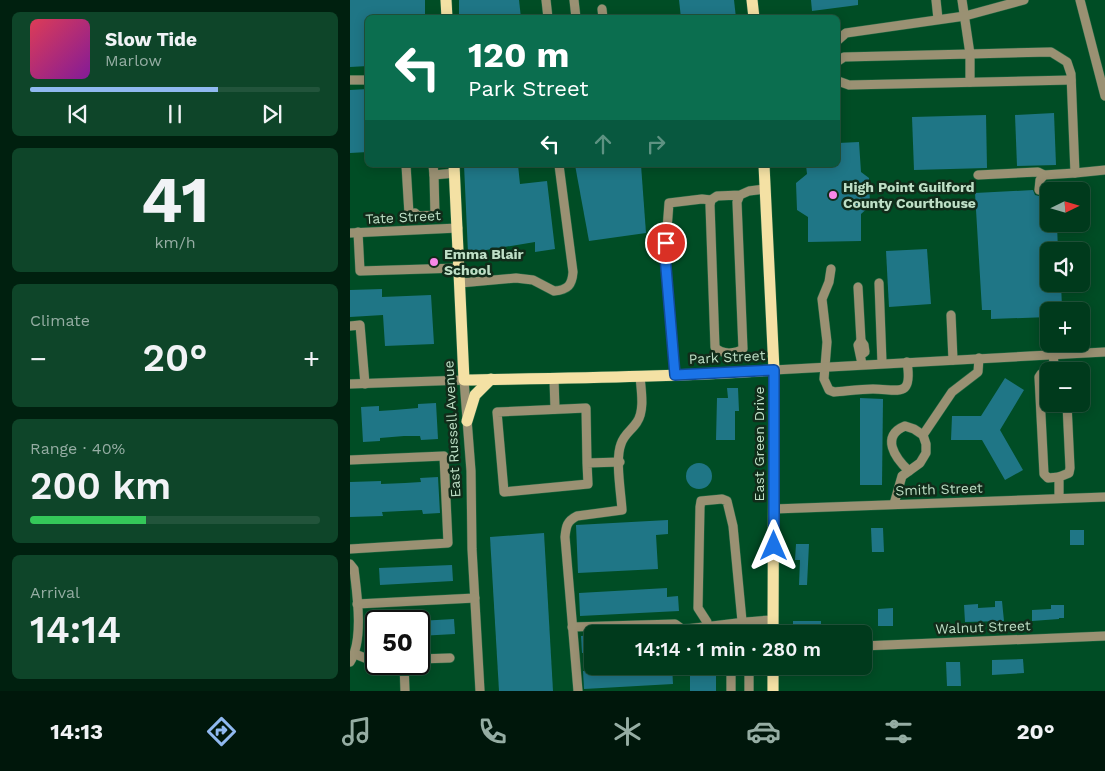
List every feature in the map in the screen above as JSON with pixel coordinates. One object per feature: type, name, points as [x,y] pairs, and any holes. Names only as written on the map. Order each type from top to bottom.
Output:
[{"type":"main road","points":[[446,0],[447,15]]},
{"type":"main road","points":[[752,0],[754,15]]},
{"type":"main road","name":"East Green Drive","points":[[764,167],[774,370],[773,625]]},
{"type":"main road","name":"East Russell Avenue","points":[[455,169],[464,380]]},
{"type":"main road","name":"Park Street","points":[[464,380],[554,379],[774,370]]},
{"type":"main road","points":[[467,421],[474,394],[491,379]]},
{"type":"main road","points":[[773,675],[773,691]]},
{"type":"street","points":[[546,0],[548,15]]},
{"type":"street","points":[[574,0],[576,15]]},
{"type":"street","points":[[936,0],[938,19]]},
{"type":"street","points":[[962,0],[970,54],[970,82]]},
{"type":"street","points":[[842,31],[965,16],[1024,0]]},
{"type":"street","points":[[1080,0],[1105,96]]},
{"type":"street","points":[[840,60],[844,57],[1051,52],[1067,62],[1071,80],[1075,173]]},
{"type":"street","points":[[350,80],[365,80]]},
{"type":"street","points":[[840,82],[848,85],[1071,80]]},
{"type":"street","points":[[406,167],[410,230]]},
{"type":"street","points":[[460,283],[516,278],[533,280],[554,291],[568,288],[572,282],[573,272],[559,167]]},
{"type":"street","points":[[409,214],[415,212],[418,216],[435,215],[433,170],[455,169]]},
{"type":"street","points":[[978,175],[1038,172],[1044,175],[1105,170]]},
{"type":"street","points":[[1043,182],[1044,175]]},
{"type":"street","points":[[675,375],[665,256],[669,203],[702,199],[711,200],[717,196],[740,195],[748,191],[765,189]]},
{"type":"street","points":[[711,200],[715,348],[723,353],[739,352],[743,349],[744,342],[738,202],[740,195]]},
{"type":"street","name":"Tate Street","points":[[354,233],[458,228]]},
{"type":"street","points":[[354,233],[360,271],[459,268]]},
{"type":"street","points":[[831,269],[829,282],[822,299],[827,342],[824,379],[829,390],[834,392],[875,389],[901,390],[908,380],[907,362]]},
{"type":"street","points":[[879,282],[882,363]]},
{"type":"street","points":[[858,286],[861,340],[865,352],[862,359]]},
{"type":"street","points":[[951,315],[953,360]]},
{"type":"street","points":[[350,326],[360,325],[365,384]]},
{"type":"street","name":"Park Street","points":[[774,370],[826,366],[862,359],[882,363],[1105,352]]},
{"type":"street","points":[[1053,355],[1055,362]]},
{"type":"street","points":[[923,435],[952,392],[978,372],[979,358]]},
{"type":"street","points":[[578,691],[565,537],[566,524],[577,516],[622,510],[620,445],[626,434],[638,421],[642,404],[640,376]]},
{"type":"street","points":[[1040,376],[1040,396]]},
{"type":"street","points":[[554,379],[555,410]]},
{"type":"street","name":"Park Street","points":[[350,384],[464,380]]},
{"type":"street","name":"East Russell Avenue","points":[[464,380],[471,470],[472,549],[480,691]]},
{"type":"street","points":[[586,408],[588,463],[588,484],[504,492],[497,412],[586,408]]},
{"type":"street","points":[[1041,412],[1044,474],[1048,478],[1059,477],[1069,473],[1067,412]]},
{"type":"street","points":[[894,504],[902,476],[909,471],[920,463],[926,454],[926,444],[923,435],[905,426],[897,430],[893,437],[894,453],[909,471]]},
{"type":"street","points":[[350,460],[444,456],[448,543],[350,549]]},
{"type":"street","points":[[588,463],[620,462]]},
{"type":"street","points":[[1059,477],[1059,498]]},
{"type":"street","name":"Smith Street","points":[[774,509],[1105,497]]},
{"type":"street","points":[[707,625],[698,608],[701,501],[722,499],[728,501],[733,526],[742,621]]},
{"type":"street","points":[[350,564],[354,569],[358,604],[352,658],[365,659]]},
{"type":"street","points":[[358,604],[474,598]]},
{"type":"street","points":[[719,625],[742,621],[773,620]]},
{"type":"street","points":[[641,625],[676,625]]},
{"type":"street","points":[[572,627],[584,627]]},
{"type":"street","name":"Walnut Street","points":[[872,646],[1105,636]]},
{"type":"street","points":[[430,659],[450,658]]},
{"type":"street","points":[[404,675],[405,691]]},
{"type":"street","points":[[731,675],[731,691]]},
{"type":"street","points":[[749,691],[750,675]]},
{"type":"building","points":[[350,0],[425,0],[425,15],[365,15],[365,66],[350,67]]},
{"type":"building","points":[[459,0],[519,0],[521,15],[459,15]]},
{"type":"building","points":[[679,0],[734,0],[736,15],[681,15]]},
{"type":"building","points":[[811,0],[858,0],[858,5],[812,11]]},
{"type":"building","points":[[365,89],[365,152],[350,153],[350,90]]},
{"type":"building","points":[[1054,113],[1056,165],[1017,166],[1015,115]]},
{"type":"building","points":[[986,115],[987,168],[914,170],[912,117]]},
{"type":"building","name":"High Point Guilford County Courthouse","points":[[859,142],[861,172],[869,178],[870,206],[861,214],[861,241],[808,242],[808,217],[797,210],[796,183],[807,174],[806,167],[840,167],[840,143]]},
{"type":"building","points":[[464,167],[518,167],[520,184],[547,181],[555,249],[535,252],[535,242],[468,253]]},
{"type":"building","points":[[575,167],[641,167],[646,233],[589,241]]},
{"type":"building","points":[[1033,190],[1035,195],[1040,196],[1040,232],[1057,232],[1058,242],[1040,242],[1040,292],[1061,292],[1062,302],[1040,302],[1040,317],[991,319],[991,310],[982,310],[975,193]]},
{"type":"building","points":[[927,249],[931,304],[889,307],[886,251]]},
{"type":"building","points":[[382,289],[382,297],[431,295],[434,344],[385,346],[383,315],[350,317],[350,290]]},
{"type":"building","points":[[1005,378],[1024,390],[1000,430],[1023,470],[1005,480],[982,440],[951,440],[952,416],[981,416]]},
{"type":"building","points":[[727,388],[738,388],[739,411],[735,411],[735,440],[716,440],[717,398],[728,398]]},
{"type":"building","points":[[860,398],[883,399],[882,485],[860,485]]},
{"type":"building","points":[[436,403],[438,439],[421,440],[420,436],[404,436],[363,442],[361,407],[379,406],[379,411],[418,408],[418,404]]},
{"type":"building","points":[[699,463],[708,467],[712,476],[708,485],[699,489],[690,485],[686,476],[690,467]]},
{"type":"building","points":[[438,477],[440,513],[423,514],[422,510],[382,512],[383,516],[350,517],[350,482],[381,481],[381,484],[405,483],[421,482],[420,478]]},
{"type":"building","points":[[668,520],[668,534],[656,535],[658,569],[578,573],[576,525]]},
{"type":"building","points":[[871,528],[883,528],[884,552],[872,552]]},
{"type":"building","points":[[1070,530],[1084,530],[1084,545],[1070,545]]},
{"type":"building","points":[[544,533],[553,691],[499,691],[490,537]]},
{"type":"building","points":[[796,544],[809,544],[807,585],[799,585],[800,560],[795,560]]},
{"type":"building","points":[[452,565],[453,581],[380,585],[379,568]]},
{"type":"building","points":[[667,588],[667,597],[678,596],[679,611],[580,616],[579,593]]},
{"type":"building","points":[[995,601],[1002,601],[1004,621],[965,622],[964,605],[978,604],[978,608],[995,607]]},
{"type":"building","points":[[1051,605],[1064,605],[1064,618],[1032,621],[1032,610],[1051,609]]},
{"type":"building","points":[[893,608],[893,626],[878,626],[878,609]]},
{"type":"building","points":[[454,619],[455,634],[430,635],[430,620]]},
{"type":"building","points":[[793,621],[821,621],[821,625],[793,625]]},
{"type":"building","points":[[581,636],[584,636],[584,653],[582,653]]},
{"type":"building","points":[[1023,659],[1024,673],[992,675],[992,660]]},
{"type":"building","points":[[946,662],[960,662],[961,686],[947,686]]},
{"type":"building","points":[[583,671],[584,675],[672,675],[673,684],[584,689]]},
{"type":"building","points":[[690,675],[716,675],[716,691],[690,691]]},
{"type":"place","name":"High Point Guilford County Courthouse","points":[[833,195]]},
{"type":"place","name":"Emma Blair School","points":[[434,262]]},
{"type":"route","points":[[666,243],[665,256],[675,375],[726,374],[774,370],[774,546]]}]
